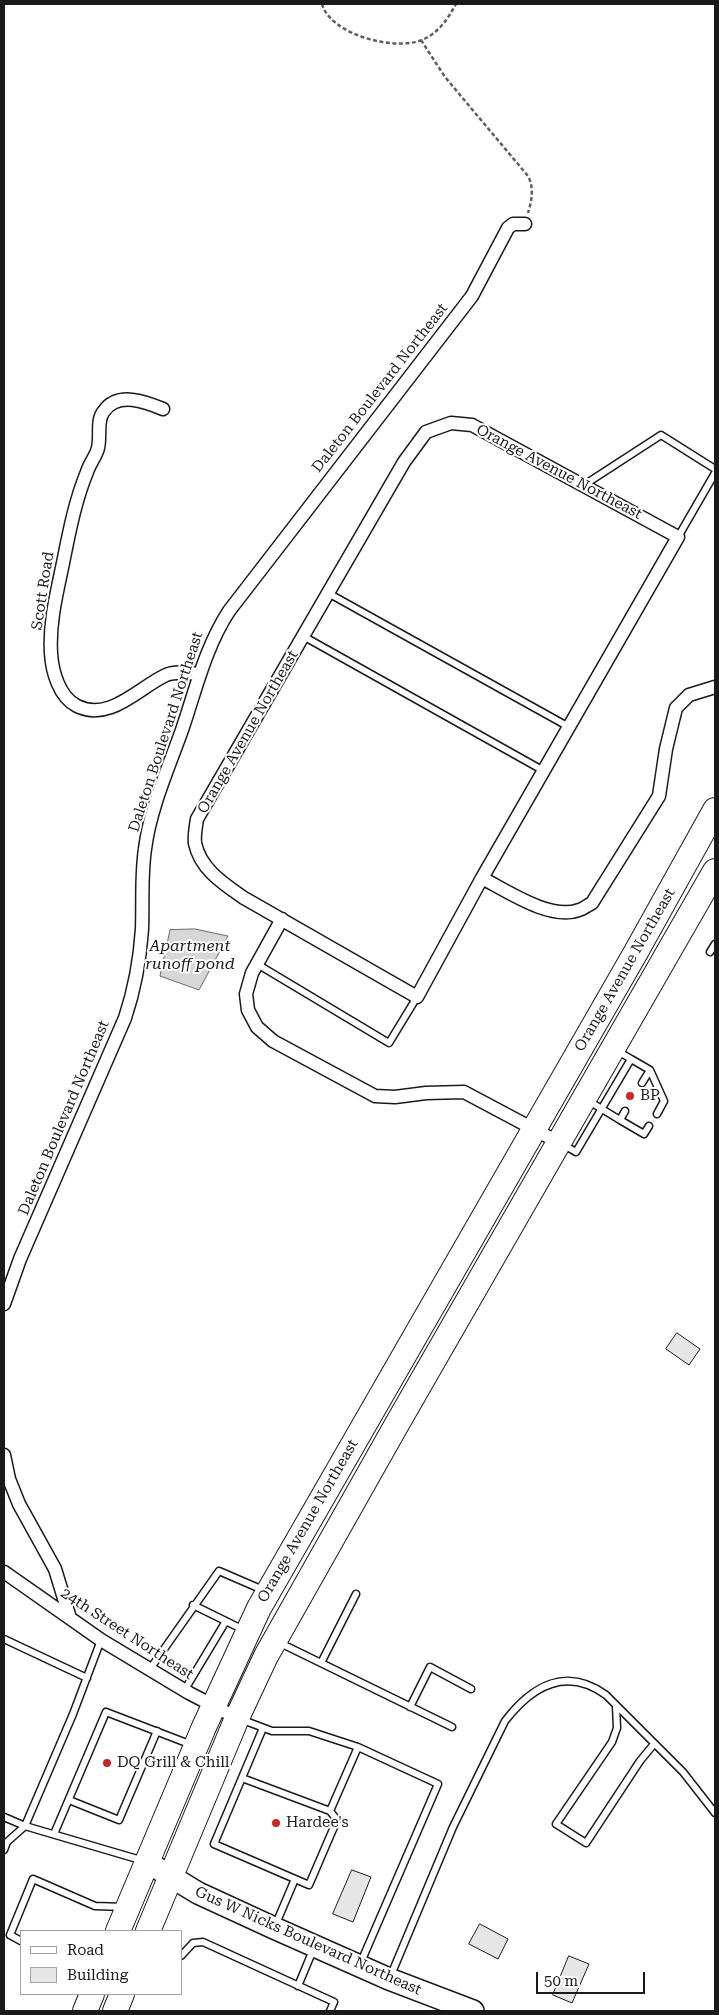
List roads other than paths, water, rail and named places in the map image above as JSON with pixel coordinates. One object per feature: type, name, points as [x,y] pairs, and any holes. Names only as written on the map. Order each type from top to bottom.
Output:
[{"type":"highway","name":"Orange Avenue Northeast","points":[[118,1930],[195,1746],[268,1592],[636,952],[715,810]]},
{"type":"highway","name":"Orange Avenue Northeast","points":[[148,1930],[237,1718],[274,1640],[558,1142],[593,1103],[622,1053],[713,881]]},
{"type":"highway","points":[[85,2011],[92,1995]]},
{"type":"highway","points":[[115,2011],[122,1995]]},
{"type":"main road","name":"Gus W Nicks Boulevard Northeast","points":[[147,1862],[198,1893],[274,1928],[389,1979],[473,2011]]},
{"type":"street","name":"Daleton Boulevard Northeast","points":[[4,1304],[20,1259],[125,1018],[134,992],[142,928],[142,879],[145,848],[152,816],[189,710],[207,650],[229,611],[472,296],[508,228],[513,224],[525,224]]},
{"type":"street","name":"Scott Road","points":[[163,410],[142,400],[132,399],[119,401],[103,411],[100,418],[98,448],[86,471],[59,579],[52,620],[52,665],[58,684],[67,698],[75,705],[85,709],[98,710],[114,706],[166,675],[178,672],[199,674]]},
{"type":"street","name":"Orange Avenue Northeast","points":[[417,997],[219,881],[203,864],[195,842],[197,819],[404,462],[426,432],[451,423],[472,425],[678,537]]},
{"type":"street","points":[[417,997],[482,878],[678,537]]},
{"type":"street","points":[[482,878],[540,908],[564,913],[578,911],[592,903],[659,796],[666,749],[676,708],[689,695],[715,687]]},
{"type":"street","points":[[282,919],[252,973],[246,994],[248,1010],[257,1027],[273,1041],[375,1096],[395,1097],[426,1093],[464,1092],[558,1142]]},
{"type":"street","points":[[4,1455],[10,1479],[20,1504],[55,1569],[70,1618]]},
{"type":"street","name":"24th Street Northeast","points":[[4,1572],[101,1640],[184,1691],[237,1718]]},
{"type":"lane","points":[[584,485],[661,435],[715,468]]},
{"type":"lane","points":[[678,537],[715,473]]},
{"type":"lane","points":[[328,593],[569,727]]},
{"type":"lane","points":[[303,636],[544,771]]},
{"type":"lane","points":[[710,952],[715,944]]},
{"type":"lane","points":[[257,964],[389,1043],[417,997]]},
{"type":"lane","points":[[622,1053],[650,1070],[664,1101],[657,1114]]},
{"type":"lane","points":[[642,1083],[650,1070]]},
{"type":"lane","points":[[593,1103],[644,1134],[649,1126]]},
{"type":"lane","points":[[620,1120],[625,1111]]},
{"type":"lane","points":[[150,1669],[218,1571],[268,1592]]},
{"type":"lane","points":[[321,1663],[356,1594]]},
{"type":"lane","points":[[193,1606],[248,1631]]},
{"type":"lane","points":[[184,1691],[226,1621]]},
{"type":"lane","points":[[4,1639],[87,1678]]},
{"type":"lane","points":[[4,1850],[7,1842],[25,1826],[101,1640]]},
{"type":"lane","points":[[274,1640],[452,1727]]},
{"type":"lane","points":[[410,1706],[430,1667],[471,1689]]},
{"type":"lane","points":[[389,1979],[453,1827],[506,1721],[517,1706],[531,1693],[544,1686],[570,1681],[584,1683],[597,1688],[683,1772],[715,1813]]},
{"type":"lane","points":[[616,1706],[617,1728],[612,1742],[556,1824],[586,1842],[640,1761],[654,1744]]},
{"type":"lane","points":[[54,1834],[106,1712],[195,1746]]},
{"type":"lane","points":[[237,1718],[272,1731],[309,1731],[358,1747],[438,1784],[359,1966]]},
{"type":"lane","points":[[242,1778],[330,1812],[337,1820],[309,1885],[214,1844],[242,1778],[264,1728]]},
{"type":"lane","points":[[69,1800],[119,1820],[157,1731]]},
{"type":"lane","points":[[330,1812],[358,1747]]},
{"type":"lane","points":[[4,1816],[25,1826],[147,1862]]},
{"type":"lane","points":[[274,1928],[295,1879]]},
{"type":"lane","points":[[20,1940],[10,1935],[33,1880],[95,1906],[128,1907]]},
{"type":"lane","points":[[182,1955],[193,1943],[203,1942],[334,2002],[330,2011]]},
{"type":"lane","points":[[298,1986],[315,1946]]},
{"type":"water","name":"Apartment runoff pond","points":[[195,929],[228,936],[199,990],[160,976],[170,930]]},
{"type":"place","name":"BP","points":[[630,1096]]},
{"type":"place","name":"DQ Grill & Chill","points":[[107,1763]]},
{"type":"place","name":"Hardee's","points":[[276,1823]]}]
